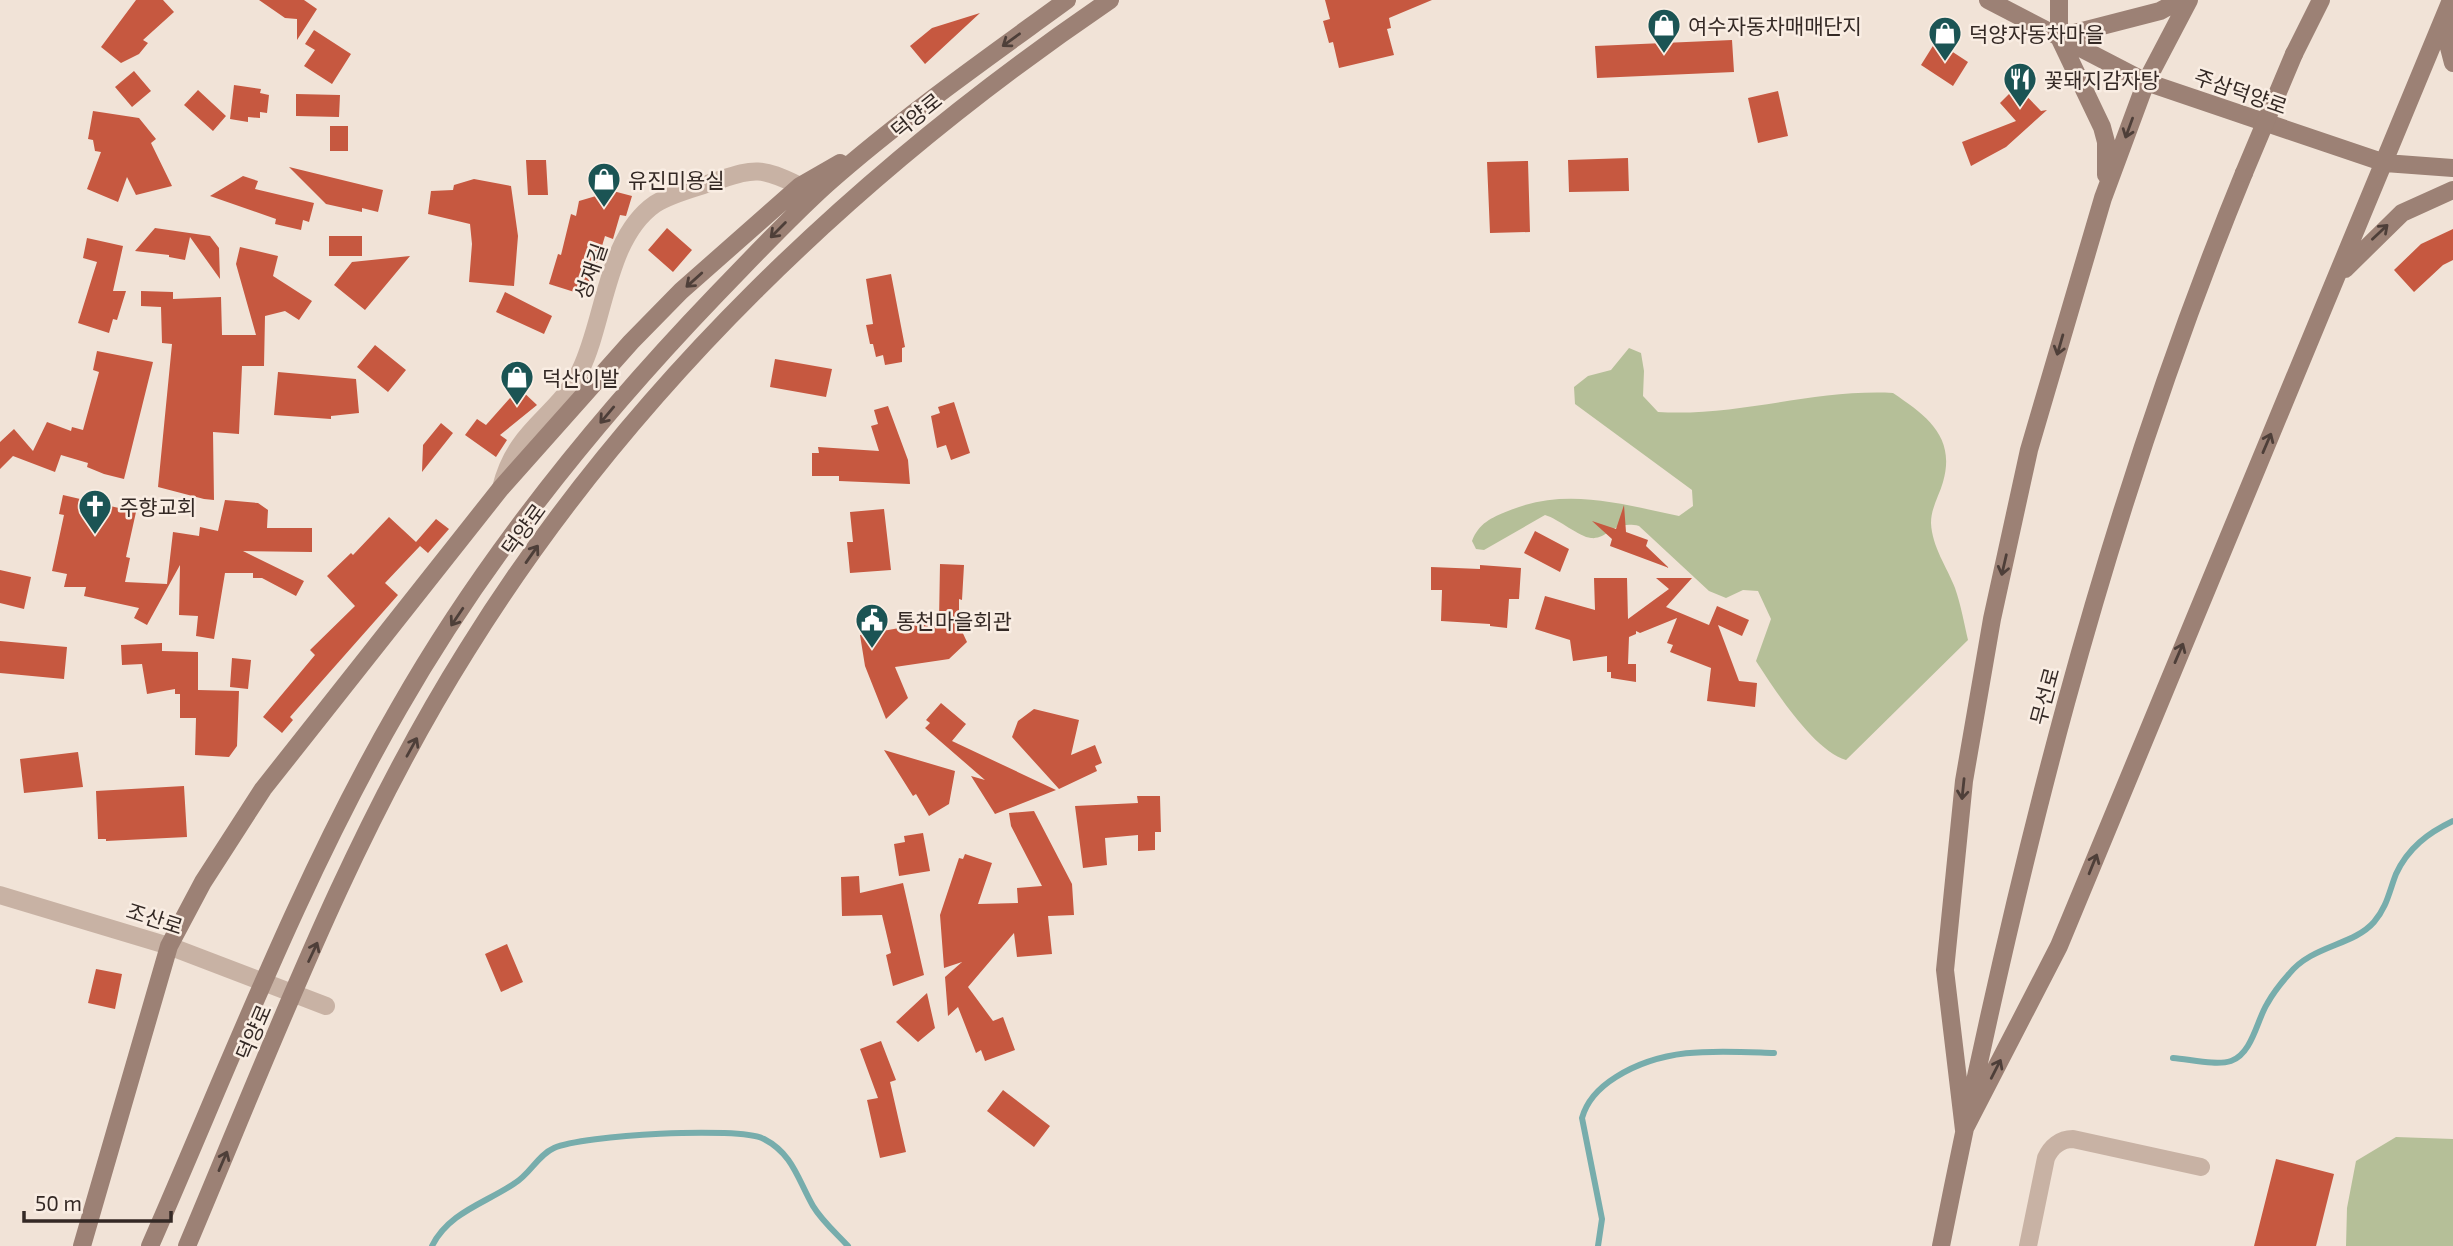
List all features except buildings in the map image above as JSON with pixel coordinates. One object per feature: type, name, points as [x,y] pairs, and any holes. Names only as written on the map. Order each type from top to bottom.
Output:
[{"type":"street","name":"덕양로","points":[[82,1246],[169,946],[203,882],[263,789],[501,488],[609,366],[681,291],[806,192],[1066,0]]},
{"type":"street","name":"덕양로","points":[[187,1246],[294,993],[390,786],[460,661],[537,548],[607,455],[740,308],[848,201],[961,108],[1110,0]]},
{"type":"street","name":"주삼덕양로","points":[[1989,0],[2146,82],[2385,163],[2453,168]]},
{"type":"street","points":[[2059,0],[2059,37],[2102,127],[2108,158],[2103,198]]},
{"type":"street","points":[[2059,37],[2160,11],[2180,0]]},
{"type":"street","points":[[1964,1130],[1945,970],[1964,781],[1992,619],[2029,450],[2103,198],[2146,82],[2189,0]]},
{"type":"street","name":"무선로","points":[[1941,1246],[2025,856],[2096,589],[2166,376],[2244,173],[2294,54],[2321,0]]},
{"type":"street","points":[[2450,3],[2446,36],[2453,63]]},
{"type":"street","points":[[1964,1130],[2059,946],[2450,3]]},
{"type":"street","name":"성재길","points":[[501,488],[513,453],[581,370],[621,247],[641,217],[657,203],[748,170],[766,170],[806,192]]},
{"type":"street","points":[[2334,282],[2365,246],[2402,213],[2453,190]]},
{"type":"street","name":"덕양로","points":[[150,1246],[321,857],[400,706],[512,536],[589,435],[652,361],[806,192]]},
{"type":"street","name":"조산로","points":[[0,895],[169,946],[326,1006]]},
{"type":"street","points":[[2028,1246],[2046,1158],[2053,1148],[2064,1140],[2073,1139],[2201,1167]]},
{"type":"green space","points":[[1629,348],[1641,353],[1644,371],[1643,396],[1658,412],[1717,411],[1834,395],[1893,393],[1927,419],[1942,440],[1946,466],[1932,512],[1932,532],[1955,588],[1968,640],[1846,760],[1821,745],[1808,732],[1756,661],[1771,619],[1758,591],[1743,590],[1726,598],[1709,591],[1639,526],[1622,526],[1597,538],[1591,538],[1545,515],[1484,550],[1476,549],[1472,541],[1482,525],[1496,516],[1529,504],[1551,500],[1593,500],[1679,516],[1693,506],[1692,490],[1575,404],[1574,387],[1588,376],[1611,370]]},
{"type":"green space","points":[[2396,1137],[2453,1139],[2453,1246],[2346,1246],[2347,1208],[2356,1161]]},
{"type":"waterway","points":[[2173,1058],[2218,1063],[2238,1057],[2249,1044],[2269,1000],[2298,964],[2355,936],[2374,922],[2385,905],[2396,874],[2406,856],[2427,836],[2453,821]]},
{"type":"waterway","points":[[1598,1246],[1602,1219],[1582,1118],[1595,1094],[1610,1081],[1635,1067],[1673,1055],[1712,1052],[1774,1053]]},
{"type":"waterway","points":[[432,1246],[439,1234],[458,1216],[515,1183],[543,1155],[554,1148],[595,1139],[694,1133],[749,1135],[774,1145],[794,1168],[825,1222],[848,1246]]},
{"type":"place","name":"여수자동차매매단지","points":[[1664,55]]},
{"type":"place","name":"덕양자동차마을","points":[[1945,63]]},
{"type":"place","name":"꽃돼지감자탕","points":[[2020,109]]},
{"type":"place","name":"유진미용실","points":[[604,209]]},
{"type":"place","name":"덕산이발","points":[[517,407]]},
{"type":"place","name":"주향교회","points":[[95,536]]},
{"type":"place","name":"통천마을회관","points":[[872,650]]}]
